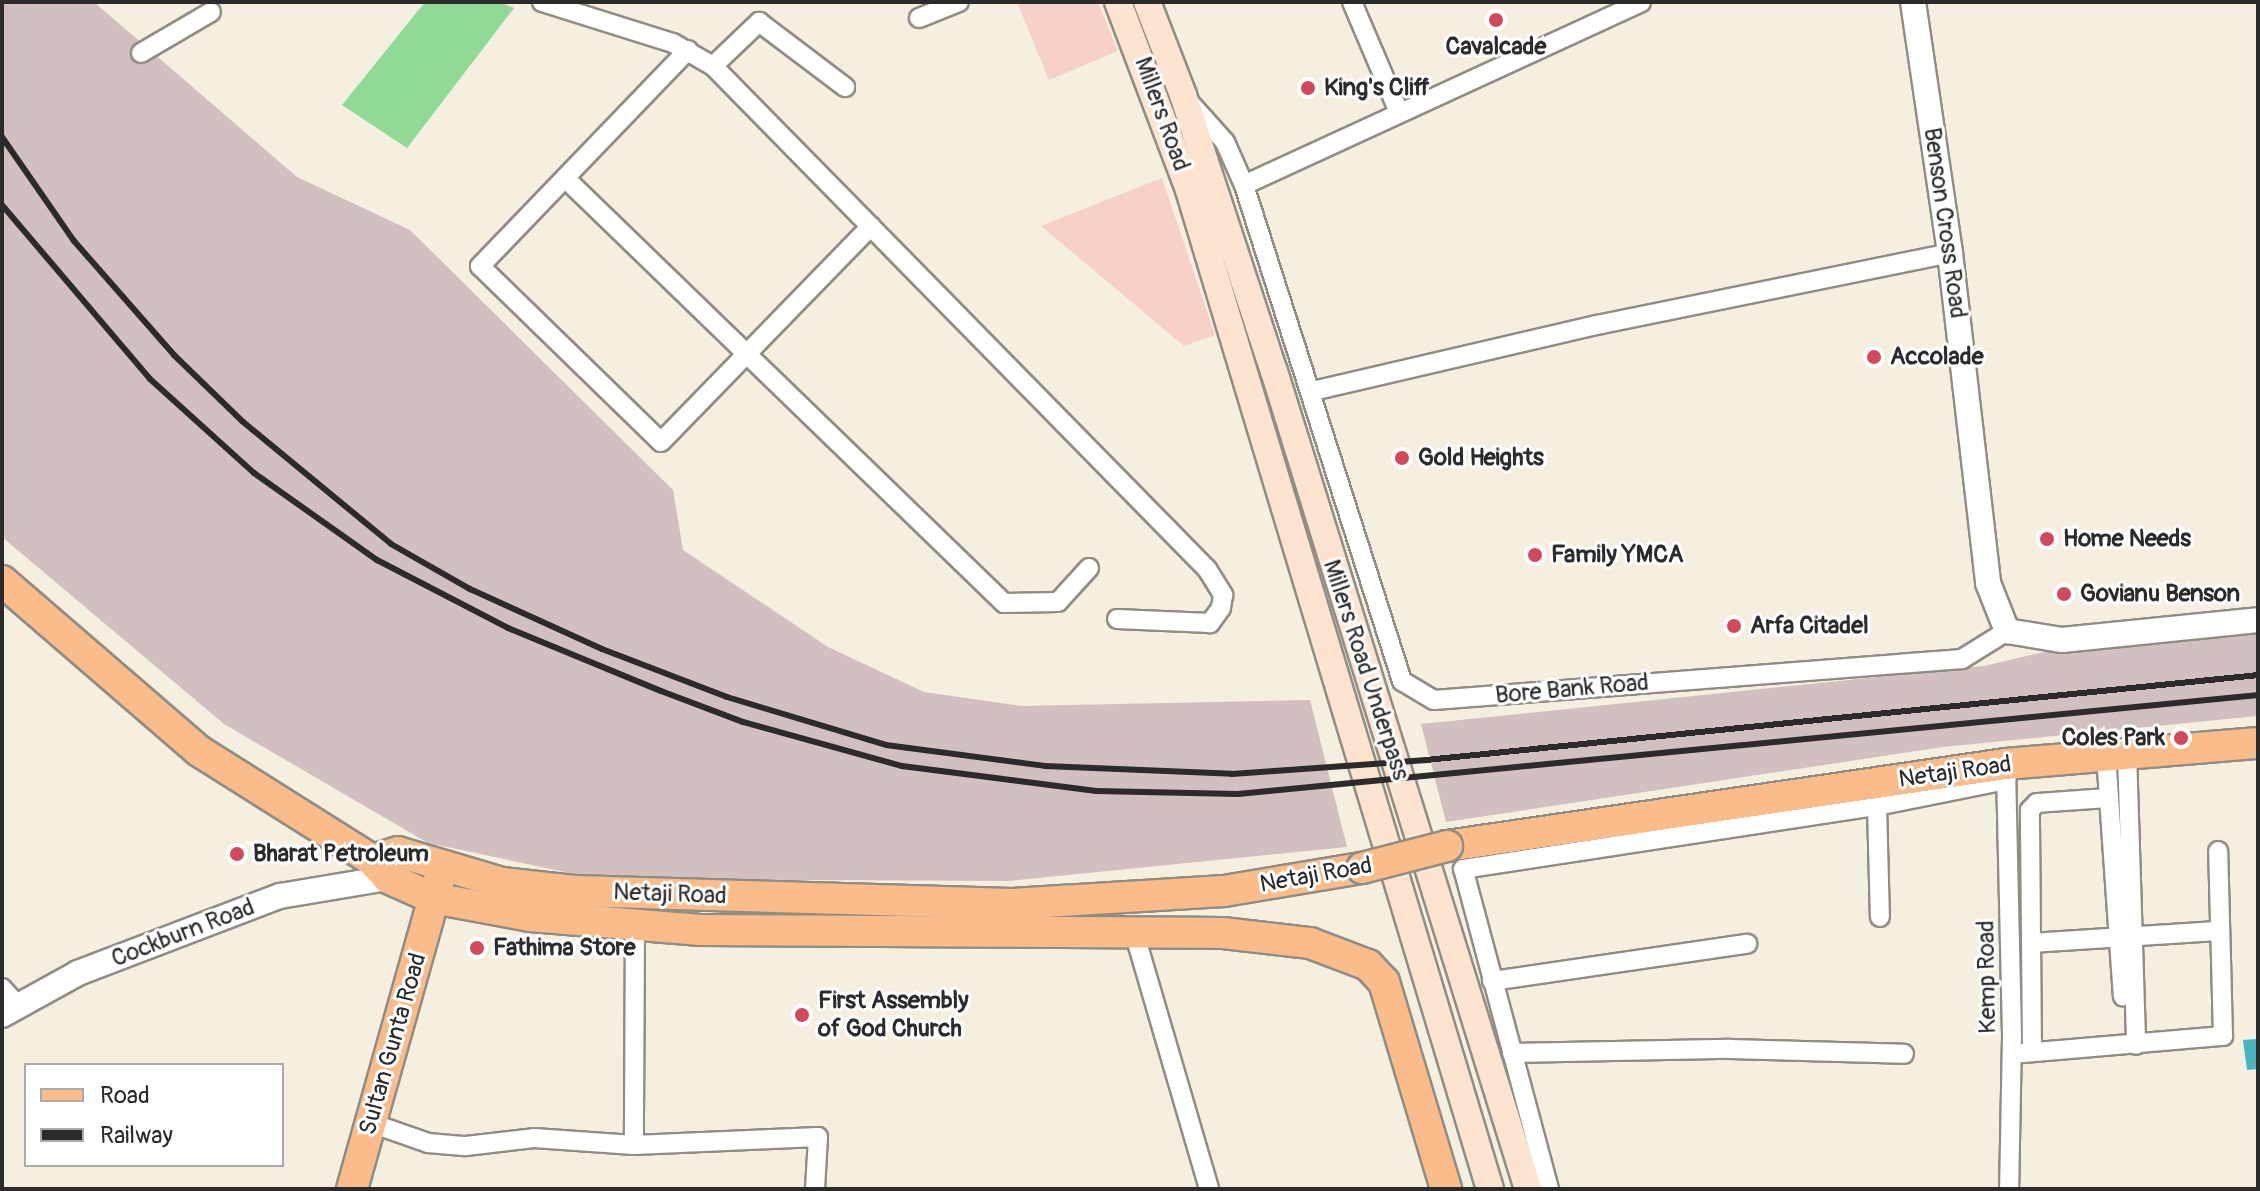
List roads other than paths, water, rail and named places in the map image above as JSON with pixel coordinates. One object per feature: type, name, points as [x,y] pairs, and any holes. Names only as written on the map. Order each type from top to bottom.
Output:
[{"type":"main road","name":"Millers Road","points":[[1118,2],[1200,227]]},
{"type":"main road","name":"Millers Road","points":[[1147,2],[1202,152]]},
{"type":"main road","name":"Millers Road Underpass","points":[[1202,152],[1528,1189]]},
{"type":"main road","name":"Millers Road Underpass","points":[[1200,227],[1490,1189]]},
{"type":"main road","name":"Netaji Road","points":[[5,588],[199,751],[433,898],[635,927],[1223,933],[1310,943],[1368,965],[1384,982],[1446,1189]]},
{"type":"main road","name":"Netaji Road","points":[[383,868],[443,868],[502,883],[575,891],[1012,904],[1224,891],[1362,868],[1447,846],[2006,772],[2116,754],[2258,743]]},
{"type":"main road","name":"Sultan Gunta Road","points":[[352,1189],[443,868]]},
{"type":"street","points":[[542,2],[688,50],[713,66],[1207,569],[1223,595],[1221,608],[1210,623],[1117,619]]},
{"type":"street","points":[[919,18],[959,2]]},
{"type":"street","points":[[1352,2],[1399,112]]},
{"type":"street","points":[[1244,185],[1641,2]]},
{"type":"street","name":"Benson Cross Road","points":[[1913,2],[1950,253],[1988,583],[2007,631]]},
{"type":"street","points":[[141,53],[211,12]]},
{"type":"street","points":[[713,66],[759,22],[845,87]]},
{"type":"street","points":[[688,50],[480,266],[661,442],[871,226]]},
{"type":"street","name":"Bore Bank Road","points":[[1183,95],[1225,142],[1244,185],[1313,391],[1402,681],[1434,700],[1962,659],[2007,631]]},
{"type":"street","points":[[565,178],[1004,603],[1058,602],[1089,568]]},
{"type":"street","points":[[1313,391],[1597,325],[1950,253]]},
{"type":"street","points":[[2007,631],[2062,640],[2258,620]]},
{"type":"street","points":[[2116,754],[2109,798],[2126,937]]},
{"type":"street","points":[[2116,754],[2131,1045]]},
{"type":"street","points":[[1549,1189],[1463,869],[1877,806],[2006,772]]},
{"type":"street","name":"Kemp Road","points":[[2006,772],[2012,1054],[2009,1189]]},
{"type":"street","points":[[2032,1052],[2030,810],[2037,803],[2109,798]]},
{"type":"street","points":[[1877,806],[1880,917]]},
{"type":"street","points":[[2012,1054],[2223,1036],[2218,851]]},
{"type":"street","name":"Cockburn Road","points":[[7,1003],[280,896],[383,868]]},
{"type":"street","points":[[634,1145],[635,927]]},
{"type":"street","points":[[2032,943],[2220,931]]},
{"type":"street","points":[[1134,932],[1209,1189]]},
{"type":"street","points":[[1492,981],[1747,944]]},
{"type":"street","points":[[1512,1053],[1730,1049],[1904,1054]]},
{"type":"street","points":[[371,1123],[428,1143],[466,1146],[534,1138],[634,1145],[818,1137],[815,1189]]},
{"type":"water","points":[[2258,1039],[2258,1069],[2247,1070],[2243,1040]]},
{"type":"railway","points":[[2,137],[74,241],[174,355],[242,421],[391,544],[470,589],[602,649],[727,697],[886,745],[1045,766],[1232,774],[1426,760],[2258,675]]},
{"type":"railway","points":[[2,205],[150,379],[254,473],[377,560],[508,628],[661,691],[743,722],[902,766],[1096,791],[1238,794],[2258,695]]},
{"type":"place","name":"Cavalcade","points":[[1496,20]]},
{"type":"place","name":"King's Cliff","points":[[1308,88]]},
{"type":"place","name":"Accolade","points":[[1874,357]]},
{"type":"place","name":"Gold Heights","points":[[1402,458]]},
{"type":"place","name":"Home Needs","points":[[2047,539]]},
{"type":"place","name":"Family YMCA","points":[[1535,555]]},
{"type":"place","name":"Govianu Benson","points":[[2064,594]]},
{"type":"place","name":"Arfa Citadel","points":[[1734,626]]},
{"type":"place","name":"Coles Park","points":[[2181,738]]},
{"type":"place","name":"Bharat Petroleum","points":[[237,854]]},
{"type":"place","name":"Fathima Store","points":[[477,948]]},
{"type":"place","name":"First Assembly of God Church","points":[[802,1015]]}]
